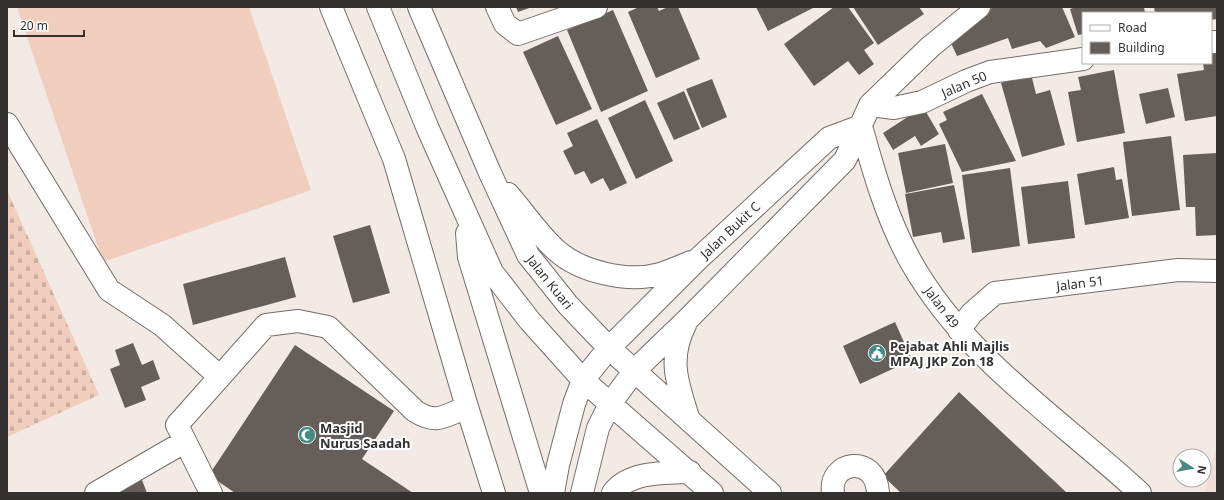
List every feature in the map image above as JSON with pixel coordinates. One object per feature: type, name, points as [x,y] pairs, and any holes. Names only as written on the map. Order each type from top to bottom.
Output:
[{"type":"street","points":[[332,7],[394,159],[466,407],[493,493]]},
{"type":"street","points":[[378,7],[428,129],[492,272],[530,320],[583,380],[690,472],[712,493]]},
{"type":"street","name":"Jalan Kuari","points":[[419,7],[490,173],[528,255],[568,305],[609,348],[770,493]]},
{"type":"street","points":[[497,7],[506,24],[518,34],[596,7]]},
{"type":"street","points":[[582,493],[598,428],[610,404],[635,370],[687,320],[845,160],[870,106],[930,47],[979,7]]},
{"type":"street","name":"Jalan 50","points":[[870,106],[894,108],[922,102],[966,81],[990,72],[1082,60]]},
{"type":"street","points":[[7,124],[109,290],[162,325],[220,377]]},
{"type":"street","name":"Jalan Bukit C","points":[[553,493],[574,404],[583,380],[609,348],[697,260],[829,138],[861,126]]},
{"type":"street","name":"Jalan 49","points":[[861,126],[885,209],[910,261],[936,302],[959,330],[1022,394],[1140,493]]},
{"type":"street","points":[[490,173],[556,250],[578,266],[606,274],[635,277],[658,274],[697,260]]},
{"type":"street","points":[[467,216],[469,257],[541,493]]},
{"type":"street","name":"Jalan 51","points":[[959,330],[972,313],[995,293],[1178,270],[1217,271]]},
{"type":"street","points":[[687,320],[677,340],[675,362],[676,382],[688,418]]},
{"type":"street","points":[[211,493],[184,442],[177,425],[266,325],[298,322],[328,327],[415,411],[426,418],[438,419],[466,407]]},
{"type":"street","points":[[96,493],[184,442]]},
{"type":"street","points":[[832,493],[832,486],[836,475],[846,467],[858,466],[869,471],[876,480],[878,493]]},
{"type":"street","points":[[613,493],[634,478],[650,474],[690,472]]},
{"type":"shaded area","points":[[1217,444],[1217,493],[1204,493],[1205,488],[1212,488],[1212,463]]},
{"type":"green space","points":[[17,7],[249,7],[311,190],[103,262]]},
{"type":"green space","points":[[7,190],[99,395],[7,437]]},
{"type":"building","points":[[516,7],[532,7],[518,12]]},
{"type":"building","points":[[639,7],[657,7],[659,11],[668,7],[678,7],[700,59],[656,78],[628,12]]},
{"type":"building","points":[[756,7],[815,7],[768,31]]},
{"type":"building","points":[[834,7],[848,7],[874,43],[864,50],[874,64],[859,75],[848,61],[814,86],[784,44]]},
{"type":"building","points":[[853,7],[919,7],[924,14],[878,45]]},
{"type":"building","points":[[993,7],[1062,7],[1075,37],[1046,48],[1040,41],[1012,49],[1008,38],[957,56],[950,41]]},
{"type":"building","points":[[1076,7],[1144,7],[1145,12],[1082,12],[1082,34],[1078,35],[1070,9]]},
{"type":"building","points":[[1154,7],[1217,7],[1217,19],[1212,20],[1212,12],[1155,12]]},
{"type":"building","points":[[613,10],[648,91],[601,112],[567,30]]},
{"type":"building","points":[[558,36],[592,109],[556,125],[523,52]]},
{"type":"building","points":[[1216,51],[1217,116],[1185,121],[1177,74],[1204,70],[1203,64],[1212,64],[1212,52]]},
{"type":"building","points":[[1114,70],[1125,133],[1077,142],[1068,92],[1081,90],[1078,77]]},
{"type":"building","points":[[1031,74],[1036,94],[1050,90],[1065,145],[1022,157],[1001,83]]},
{"type":"building","points":[[712,79],[727,117],[702,128],[686,89]]},
{"type":"building","points":[[1168,88],[1175,117],[1146,124],[1139,94]]},
{"type":"building","points":[[684,91],[700,129],[674,140],[657,103]]},
{"type":"building","points":[[982,94],[1016,161],[962,172],[939,124],[947,120],[943,112]]},
{"type":"building","points":[[645,100],[673,161],[636,179],[608,118]]},
{"type":"building","points":[[923,107],[939,134],[921,146],[915,136],[893,150],[883,133]]},
{"type":"building","points":[[597,119],[627,183],[610,191],[603,178],[591,184],[584,171],[575,175],[563,151],[573,146],[567,133]]},
{"type":"building","points":[[1171,136],[1180,210],[1132,216],[1123,142]]},
{"type":"building","points":[[945,144],[953,183],[906,193],[898,153]]},
{"type":"building","points":[[1217,153],[1217,235],[1196,236],[1195,207],[1186,207],[1183,155]]},
{"type":"building","points":[[1114,167],[1116,180],[1122,179],[1129,218],[1085,225],[1077,174]]},
{"type":"building","points":[[1010,168],[1020,246],[972,253],[962,175]]},
{"type":"building","points":[[1068,181],[1075,238],[1028,244],[1021,187]]},
{"type":"building","points":[[954,185],[965,239],[943,243],[941,232],[913,237],[905,194]]},
{"type":"building","points":[[370,225],[390,293],[353,303],[333,236]]},
{"type":"building","points":[[285,257],[296,297],[193,325],[183,284]]},
{"type":"building","name":"Pejabat Ahli Majlis MPAJ JKP Zon 18","points":[[895,322],[912,360],[860,384],[843,346]]},
{"type":"building","points":[[133,343],[142,365],[153,360],[160,379],[141,387],[146,400],[125,408],[110,369],[120,365],[115,350]]},
{"type":"building","name":"Masjid Nurus Saadah","points":[[295,345],[394,411],[362,459],[413,493],[235,493],[209,475]]},
{"type":"building","points":[[959,392],[1067,493],[901,493],[883,476]]},
{"type":"building","points":[[142,480],[147,493],[110,493]]},
{"type":"place","name":"Pejabat Ahli Majlis MPAJ JKP Zon 18","points":[[877,353]]},
{"type":"place","name":"Masjid Nurus Saadah","points":[[307,435]]}]
